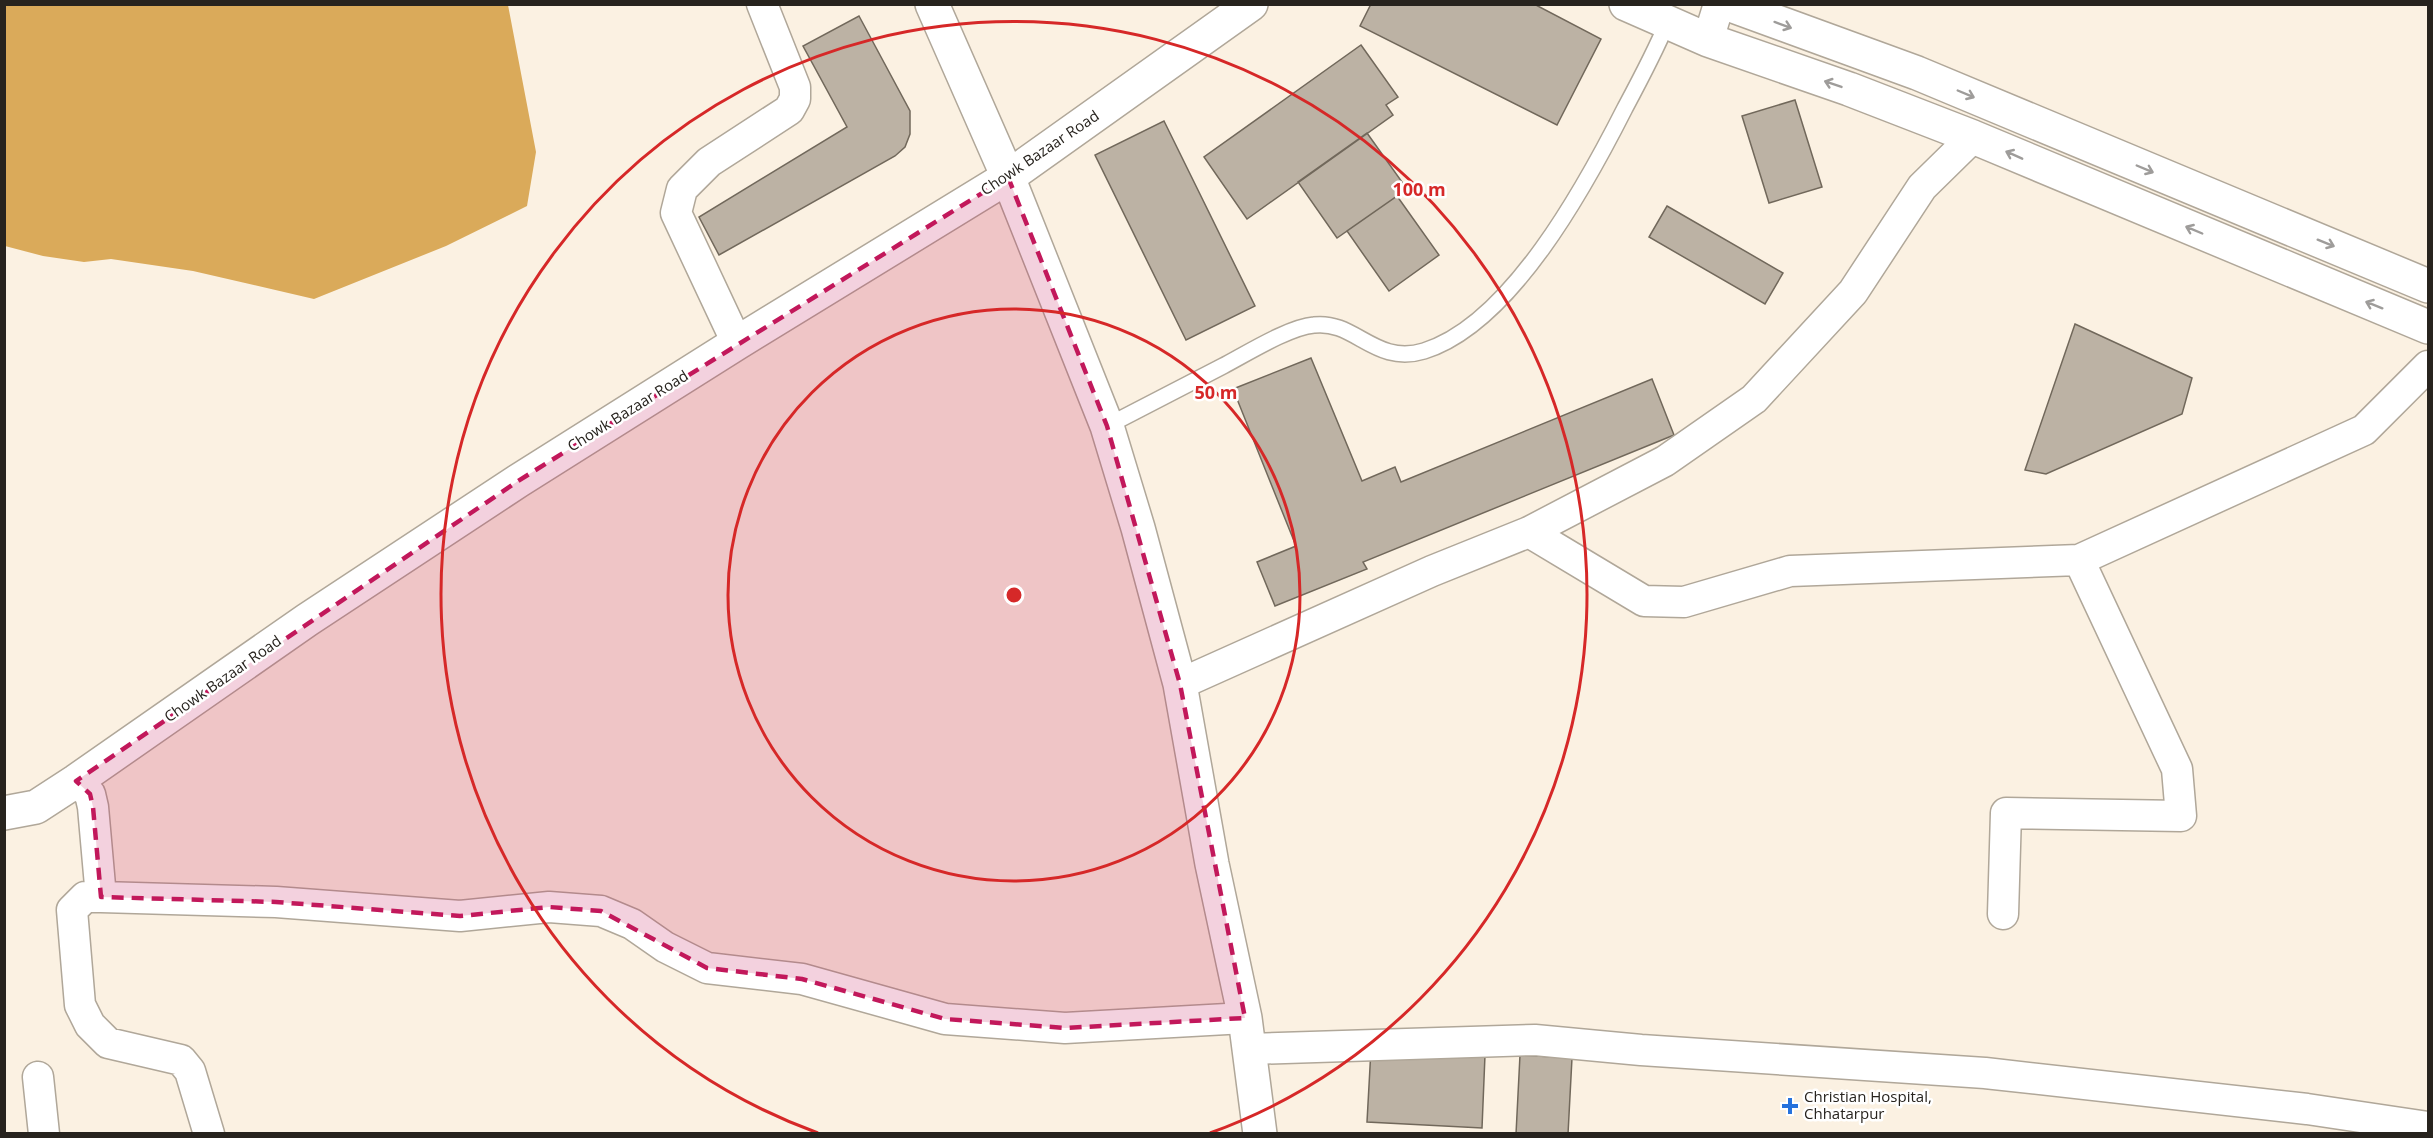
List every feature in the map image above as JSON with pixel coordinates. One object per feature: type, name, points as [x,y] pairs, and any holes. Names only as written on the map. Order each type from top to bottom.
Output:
[{"type":"main road","points":[[932,4],[1008,177],[1107,426],[1138,528],[1180,684],[1212,864],[1248,1033],[1260,1134]]},
{"type":"main road","name":"Chowk Bazaar Road","points":[[4,813],[36,807],[308,620],[518,481],[737,343],[1008,177],[1251,4]]},
{"type":"main road","points":[[1626,4],[1708,40],[1849,89],[1973,137],[2428,327]]},
{"type":"main road","points":[[1728,4],[1917,73],[2428,286]]},
{"type":"street","points":[[737,343],[676,213],[682,189],[709,162],[789,110],[795,99],[795,87],[762,4]]},
{"type":"street","points":[[1708,40],[1719,4]]},
{"type":"street","points":[[1180,684],[1432,571],[1529,532],[1665,462],[1754,399],[1853,292],[1922,187],[1973,137]]},
{"type":"street","points":[[1529,532],[1644,601],[1684,602],[1790,571],[2079,560],[2364,430],[2428,366]]},
{"type":"street","points":[[2003,914],[2006,813],[2181,816],[2177,769],[2079,560]]},
{"type":"street","points":[[76,781],[90,794],[93,807],[100,897]]},
{"type":"street","points":[[209,1134],[190,1071],[181,1060],[108,1043],[90,1025],[80,1005],[72,910],[85,897],[276,902],[460,916],[549,907],[601,911],[632,924],[665,947],[707,968],[802,979],[945,1019],[1065,1028],[1534,1040],[1641,1050],[1985,1073],[2349,1124],[2428,1127]]},
{"type":"street","points":[[38,1077],[44,1134]]},
{"type":"lane","points":[[1107,426],[1276,338],[1314,324],[1339,327],[1367,344],[1400,355],[1425,351],[1461,334],[1506,293],[1575,203],[1597,166],[1654,54],[1667,23]]},
{"type":"highlighted area","points":[[1008,177],[1107,426],[1180,684],[1245,1018],[1065,1028],[945,1019],[802,979],[707,968],[601,911],[549,907],[460,916],[276,902],[101,897],[93,807],[90,794],[76,781],[518,481]]},
{"type":"shaded area","points":[[5,4],[508,5],[536,152],[527,206],[446,246],[314,299],[193,271],[111,259],[84,262],[43,256],[5,246]]},
{"type":"building","points":[[1371,4],[1534,4],[1601,39],[1557,125],[1360,26]]},
{"type":"building","points":[[859,16],[910,111],[910,134],[905,147],[895,156],[719,255],[699,217],[847,127],[803,46]]},
{"type":"building","points":[[1361,45],[1398,97],[1386,105],[1393,115],[1247,219],[1204,157]]},
{"type":"building","points":[[1795,100],[1822,187],[1769,203],[1742,116]]},
{"type":"building","points":[[1164,121],[1255,306],[1186,340],[1095,155]]},
{"type":"building","points":[[1367,133],[1407,189],[1337,238],[1298,182]]},
{"type":"building","points":[[1397,196],[1439,255],[1389,291],[1347,231]]},
{"type":"building","points":[[1667,206],[1783,273],[1765,304],[1649,237]]},
{"type":"building","points":[[2075,324],[2192,378],[2182,414],[2046,474],[2025,470]]},
{"type":"building","points":[[1311,358],[1362,481],[1395,467],[1401,482],[1652,379],[1674,435],[1363,562],[1367,569],[1275,606],[1257,562],[1296,546],[1233,389]]},
{"type":"building","points":[[1371,1049],[1485,1055],[1482,1128],[1367,1122]]},
{"type":"building","points":[[1520,1055],[1572,1058],[1568,1134],[1516,1134]]},
{"type":"place","name":"Christian Hospital, Chhatarpur","points":[[1790,1106]]}]
